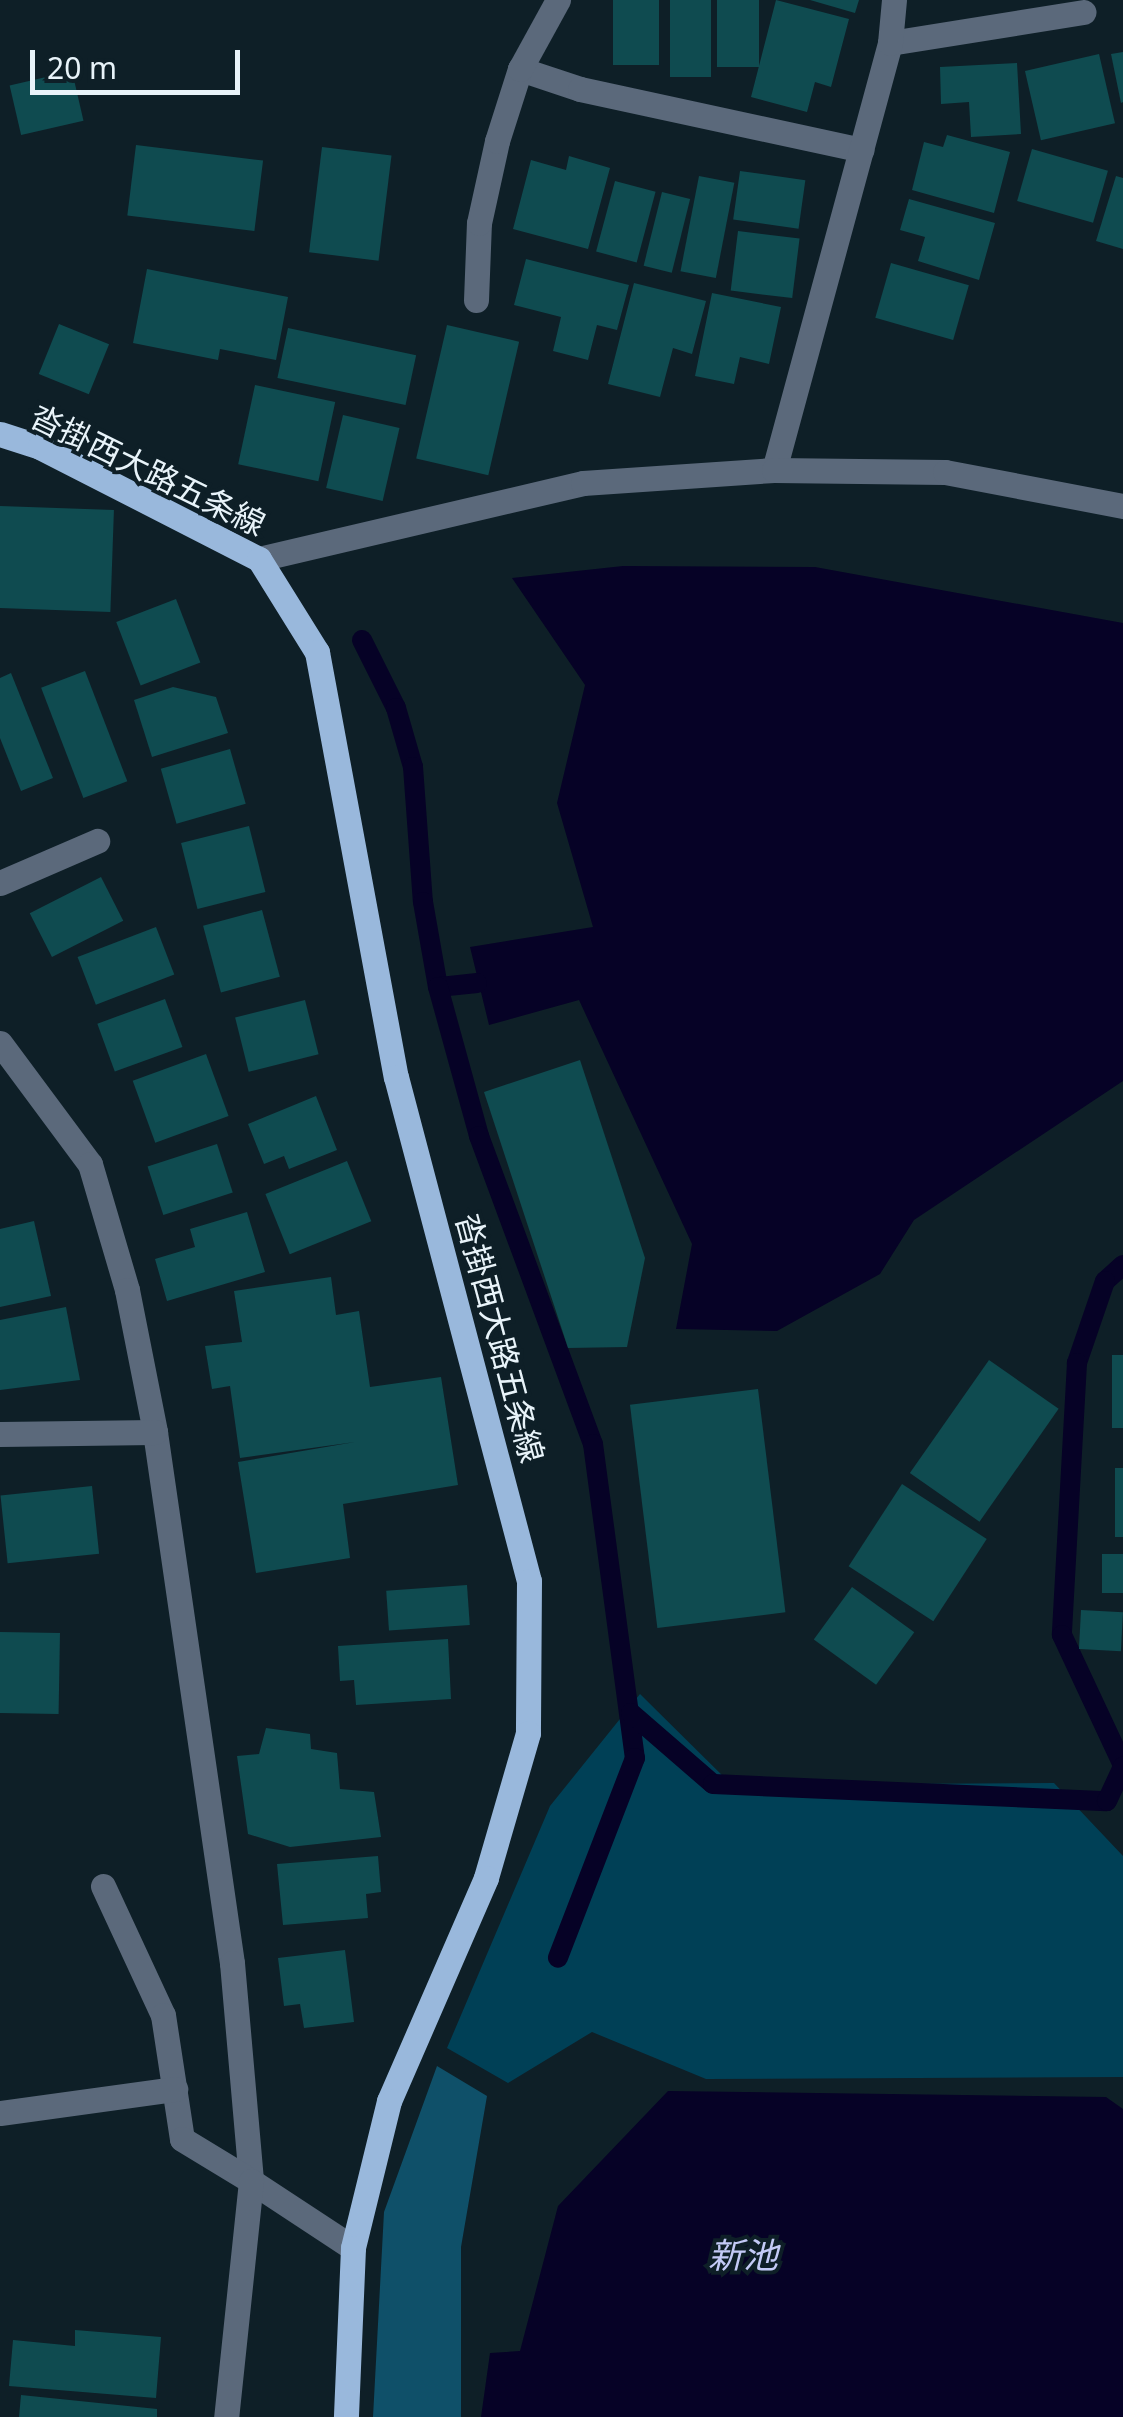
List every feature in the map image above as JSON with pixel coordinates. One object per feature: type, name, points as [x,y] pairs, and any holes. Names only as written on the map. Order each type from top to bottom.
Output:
[{"type":"main road","name":"沓掛西大路五条線","points":[[0,434],[40,447],[260,559],[317,652],[396,1077],[529,1581],[528,1733],[486,1878],[389,2101],[353,2248],[346,2417]]},
{"type":"street","points":[[476,300],[479,223],[520,69],[558,0]]},
{"type":"street","points":[[774,470],[890,42],[894,0]]},
{"type":"street","points":[[890,42],[1084,12]]},
{"type":"street","points":[[520,69],[580,89],[861,150]]},
{"type":"street","points":[[260,559],[583,483],[774,470],[945,472],[1123,506]]},
{"type":"street","points":[[0,883],[97,841]]},
{"type":"street","points":[[0,1043],[90,1164],[127,1290],[155,1432],[232,1963],[251,2181],[226,2417]]},
{"type":"street","points":[[0,1434],[155,1432]]},
{"type":"street","points":[[103,1886],[163,2015],[182,2139],[353,2248]]},
{"type":"street","points":[[0,2113],[175,2089]]},
{"type":"shaded area","points":[[640,1694],[732,1785],[1054,1783],[1123,1856],[1123,2077],[706,2079],[592,2032],[508,2083],[447,2048],[550,1806]]},
{"type":"shaded area","points":[[437,2066],[487,2096],[461,2247],[461,2417],[373,2417],[384,2212]]},
{"type":"water","points":[[623,566],[815,567],[1123,623],[1123,1081],[914,1220],[880,1274],[777,1331],[676,1329],[692,1244],[579,1000],[489,1025],[470,947],[593,927],[557,803],[585,685],[512,578]]},
{"type":"water","name":"新池","points":[[668,2091],[1106,2097],[1123,2109],[1123,2417],[481,2417],[490,2353],[520,2351],[558,2206]]},
{"type":"building","points":[[613,0],[659,0],[659,65],[613,65]]},
{"type":"building","points":[[670,0],[711,0],[711,77],[670,77]]},
{"type":"building","points":[[717,0],[759,0],[759,67],[717,67]]},
{"type":"building","points":[[776,0],[849,19],[831,87],[815,82],[807,112],[751,97]]},
{"type":"building","points":[[810,0],[859,0],[855,13]]},
{"type":"building","points":[[1123,52],[1123,102],[1121,103],[1111,54]]},
{"type":"building","points":[[1099,54],[1115,123],[1041,140],[1025,71]]},
{"type":"building","points":[[1017,63],[1021,134],[971,137],[969,102],[941,104],[940,67]]},
{"type":"building","points":[[72,71],[83,121],[21,135],[10,85]]},
{"type":"building","points":[[947,135],[1010,152],[994,213],[912,190],[924,142],[943,147]]},
{"type":"building","points":[[136,145],[263,161],[254,231],[127,215]]},
{"type":"building","points":[[322,147],[391,156],[379,261],[309,252]]},
{"type":"building","points":[[1032,149],[1108,171],[1093,223],[1017,201]]},
{"type":"building","points":[[569,156],[610,168],[588,249],[513,229],[531,160],[566,170]]},
{"type":"building","points":[[740,171],[805,180],[799,229],[733,220]]},
{"type":"building","points":[[699,176],[734,183],[716,278],[680,271]]},
{"type":"building","points":[[1116,176],[1123,178],[1123,249],[1096,241]]},
{"type":"building","points":[[615,181],[656,192],[637,262],[596,252]]},
{"type":"building","points":[[662,192],[690,199],[672,273],[644,266]]},
{"type":"building","points":[[909,199],[995,223],[979,280],[918,261],[925,237],[900,230]]},
{"type":"building","points":[[738,231],[800,239],[792,298],[731,291]]},
{"type":"building","points":[[526,259],[629,285],[617,330],[597,325],[588,360],[553,351],[561,317],[514,305]]},
{"type":"building","points":[[891,263],[969,285],[953,340],[875,318]]},
{"type":"building","points":[[147,269],[288,297],[276,360],[220,349],[218,360],[133,343]]},
{"type":"building","points":[[634,283],[706,301],[692,354],[673,348],[660,397],[608,384]]},
{"type":"building","points":[[712,293],[781,307],[769,364],[740,357],[734,384],[695,376]]},
{"type":"building","points":[[59,324],[109,344],[89,394],[39,374]]},
{"type":"building","points":[[447,325],[519,342],[488,475],[416,458]]},
{"type":"building","points":[[288,328],[416,355],[406,405],[277,378]]},
{"type":"building","points":[[255,385],[335,402],[318,481],[238,464]]},
{"type":"building","points":[[343,415],[400,428],[383,501],[326,488]]},
{"type":"building","points":[[0,506],[114,510],[110,612],[0,608]]},
{"type":"building","points":[[176,599],[200,662],[141,685],[116,622]]},
{"type":"building","points":[[85,671],[127,781],[83,798],[41,688]]},
{"type":"building","points":[[11,673],[53,778],[21,791],[0,738],[0,678]]},
{"type":"building","points":[[173,687],[216,697],[228,733],[152,757],[134,700]]},
{"type":"building","points":[[230,749],[246,804],[177,824],[161,769]]},
{"type":"building","points":[[249,826],[265,892],[198,909],[181,843]]},
{"type":"building","points":[[101,877],[123,921],[52,957],[30,913]]},
{"type":"building","points":[[262,910],[280,977],[221,992],[203,926]]},
{"type":"building","points":[[156,927],[174,975],[96,1005],[78,957]]},
{"type":"building","points":[[165,999],[182,1047],[115,1072],[97,1024]]},
{"type":"building","points":[[305,1000],[319,1054],[249,1072],[235,1017]]},
{"type":"building","points":[[206,1054],[229,1116],[155,1143],[133,1081]]},
{"type":"building","points":[[580,1060],[645,1258],[627,1347],[568,1348],[484,1092]]},
{"type":"building","points":[[316,1096],[337,1150],[289,1169],[284,1156],[264,1164],[248,1124]]},
{"type":"building","points":[[217,1144],[233,1193],[163,1215],[148,1167]]},
{"type":"building","points":[[347,1161],[371,1221],[290,1254],[265,1194]]},
{"type":"building","points":[[247,1212],[265,1272],[167,1301],[155,1259],[195,1247],[190,1229]]},
{"type":"building","points":[[34,1221],[51,1296],[0,1307],[0,1229]]},
{"type":"building","points":[[331,1277],[336,1315],[359,1311],[370,1387],[441,1377],[458,1485],[343,1504],[350,1558],[256,1573],[238,1462],[355,1442],[240,1458],[230,1386],[212,1389],[205,1346],[242,1342],[234,1291]]},
{"type":"building","points":[[66,1307],[80,1380],[0,1390],[0,1320]]},
{"type":"building","points":[[1112,1355],[1123,1355],[1123,1428],[1112,1428]]},
{"type":"building","points":[[989,1360],[1059,1409],[979,1522],[910,1473]]},
{"type":"building","points":[[758,1389],[785,1612],[657,1628],[630,1405]]},
{"type":"building","points":[[1115,1468],[1123,1468],[1123,1537],[1115,1537]]},
{"type":"building","points":[[902,1484],[987,1539],[933,1621],[849,1566]]},
{"type":"building","points":[[92,1486],[99,1554],[8,1563],[1,1496]]},
{"type":"building","points":[[1102,1554],[1123,1554],[1123,1593],[1102,1593]]},
{"type":"building","points":[[467,1585],[470,1625],[389,1631],[386,1591]]},
{"type":"building","points":[[852,1587],[914,1632],[876,1685],[814,1640]]},
{"type":"building","points":[[1081,1610],[1123,1612],[1121,1651],[1079,1649]]},
{"type":"building","points":[[0,1632],[60,1633],[59,1714],[0,1713]]},
{"type":"building","points":[[448,1639],[451,1699],[356,1705],[354,1680],[340,1681],[338,1646]]},
{"type":"building","points":[[266,1728],[310,1734],[311,1749],[337,1753],[340,1789],[374,1792],[381,1837],[290,1847],[248,1834],[237,1756],[259,1754]]},
{"type":"building","points":[[378,1856],[381,1892],[366,1894],[368,1918],[283,1925],[277,1864]]},
{"type":"building","points":[[345,1950],[354,2022],[304,2028],[300,2004],[284,2006],[278,1958]]},
{"type":"building","points":[[75,2330],[161,2337],[156,2398],[9,2386],[13,2340],[75,2346]]},
{"type":"building","points":[[21,2395],[157,2409],[157,2417],[19,2417]]},
{"type":"waterway","points":[[362,640],[396,708],[413,767],[423,902],[438,987]]},
{"type":"waterway","points":[[477,983],[438,987],[479,1136],[593,1444],[635,1758],[558,1958]]},
{"type":"waterway","points":[[1123,1265],[1105,1281],[1077,1363],[1062,1635],[1123,1765]]},
{"type":"waterway","points":[[631,1713],[713,1784],[1107,1801],[1123,1766]]}]
